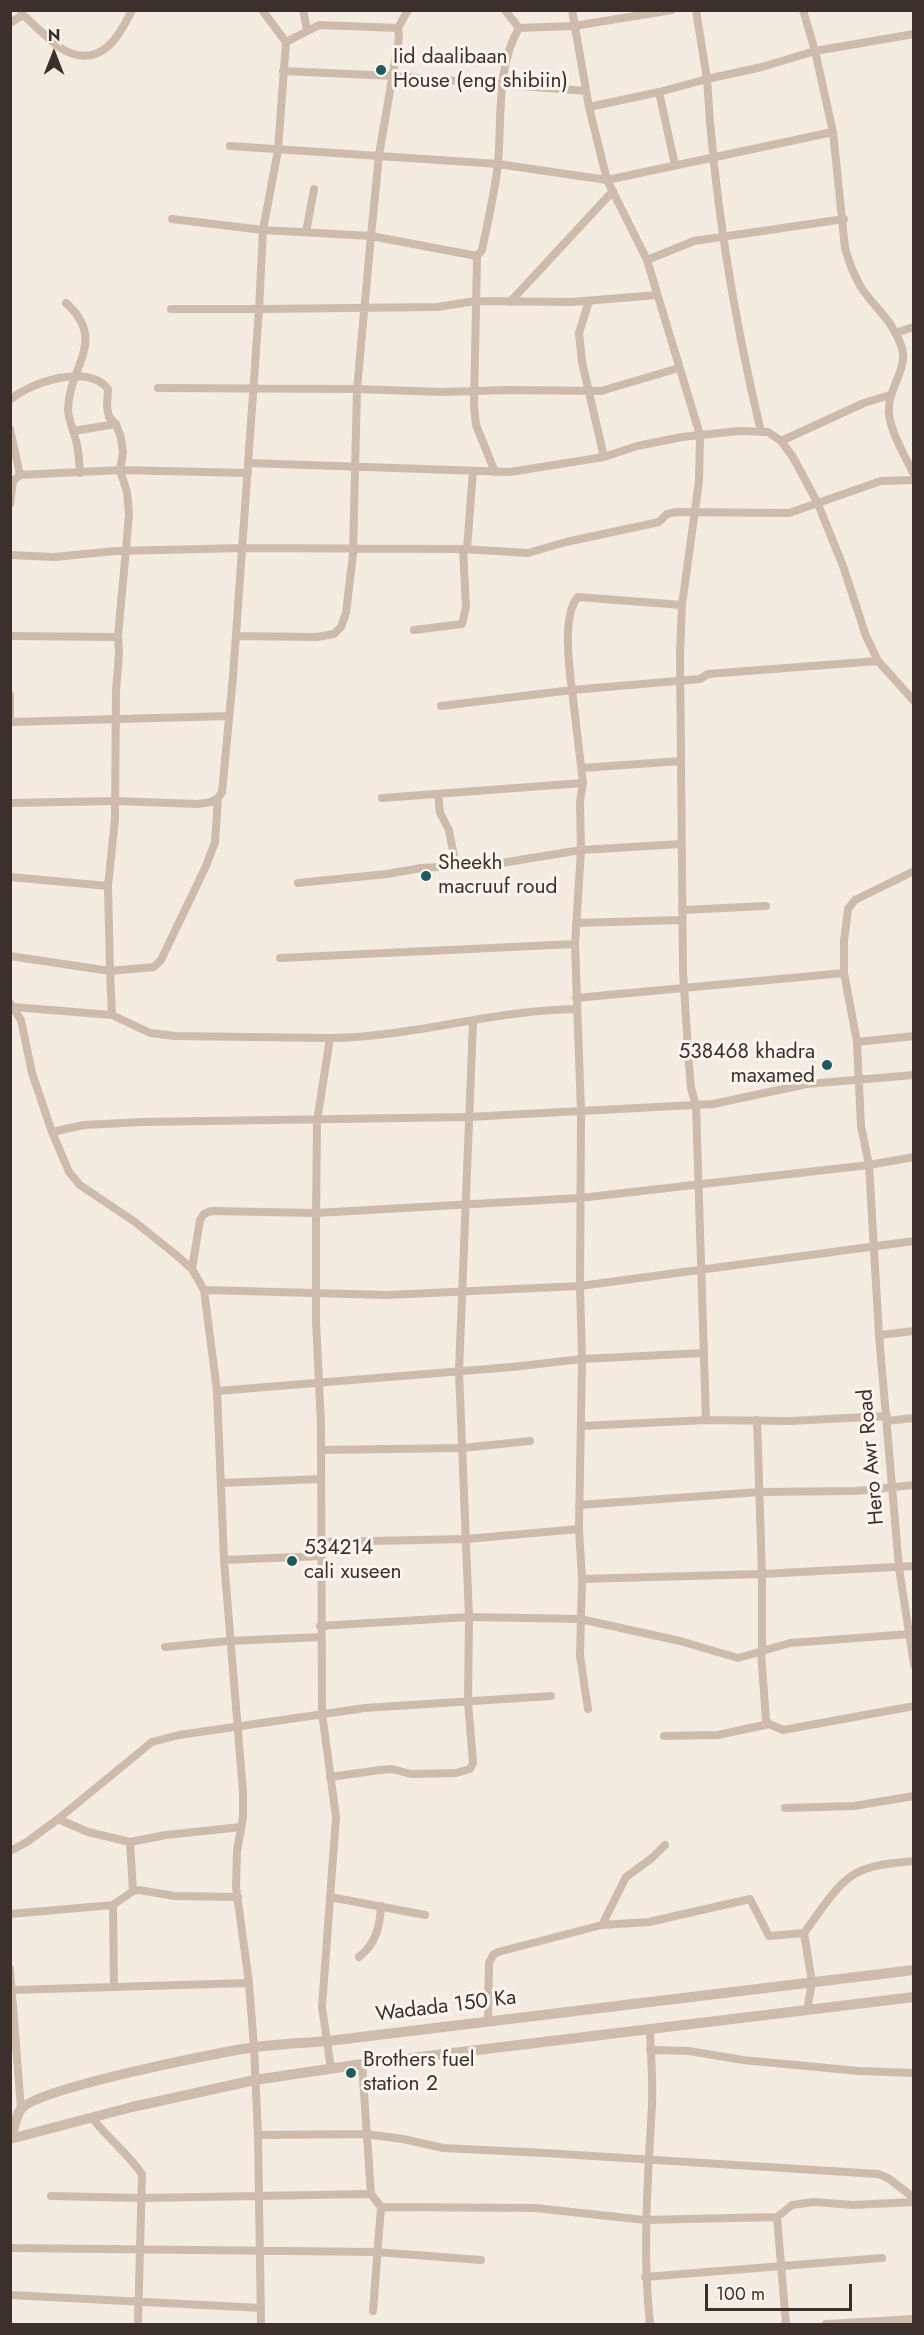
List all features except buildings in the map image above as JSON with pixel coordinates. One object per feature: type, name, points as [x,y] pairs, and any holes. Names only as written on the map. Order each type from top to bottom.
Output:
[{"type":"street","points":[[10,23],[21,13],[66,51],[88,57],[105,50],[121,33],[132,10]]},
{"type":"street","points":[[10,803],[114,801],[198,804],[211,802],[222,792],[236,636],[263,230],[278,150],[286,42],[262,10]]},
{"type":"street","points":[[303,10],[307,30]]},
{"type":"street","points":[[236,636],[317,637],[334,634],[341,627],[346,613],[353,548],[357,389],[379,155],[399,38],[398,28],[408,10]]},
{"type":"street","points":[[505,10],[519,28]]},
{"type":"street","points":[[572,10],[589,107],[607,180],[647,260],[700,435],[696,511],[682,605],[680,681],[684,988],[691,1088],[696,1105],[706,1420]]},
{"type":"street","points":[[519,28],[574,26],[672,10]]},
{"type":"street","points":[[696,10],[706,79],[722,237],[734,311],[760,432]]},
{"type":"street","points":[[803,10],[815,51],[833,132],[850,267],[862,288],[889,319],[903,350],[903,359],[896,384],[890,394],[889,409],[893,427],[914,475]]},
{"type":"street","points":[[286,42],[319,25],[398,28]]},
{"type":"street","points":[[495,472],[476,424],[474,392],[477,256],[482,250],[498,164],[502,84],[514,36],[519,28]]},
{"type":"street","points":[[589,107],[762,67],[815,51],[914,34]]},
{"type":"street","points":[[283,71],[393,76],[586,91]]},
{"type":"street","points":[[659,92],[675,165]]},
{"type":"street","points":[[230,146],[498,164],[607,180],[833,132]]},
{"type":"street","points":[[306,232],[314,189]]},
{"type":"street","points":[[510,302],[613,191]]},
{"type":"street","points":[[172,219],[263,230],[371,236],[477,256]]},
{"type":"street","points":[[647,260],[694,241],[844,219]]},
{"type":"street","points":[[171,309],[438,306],[475,301],[589,301],[657,295]]},
{"type":"street","points":[[589,301],[579,333],[587,390],[604,457]]},
{"type":"street","points":[[66,303],[77,313],[87,335],[83,359],[74,376],[68,411],[80,473]]},
{"type":"street","points":[[895,333],[914,327]]},
{"type":"street","points":[[158,388],[474,392],[601,391],[679,368]]},
{"type":"street","points":[[10,400],[48,380],[74,376],[92,377],[105,384],[108,389],[107,407],[110,417],[116,424],[123,453],[120,470],[127,492],[129,515],[118,637],[120,653],[116,718],[115,819],[108,886],[112,1015]]},
{"type":"street","points":[[781,441],[864,403],[890,394]]},
{"type":"street","points":[[73,431],[116,424]]},
{"type":"street","points":[[10,429],[20,475]]},
{"type":"street","points":[[10,504],[13,481],[20,475],[120,470],[355,467],[495,472],[538,468],[604,457],[637,446],[700,435],[739,431],[768,432],[781,441],[793,457],[818,504],[878,661],[914,700]]},
{"type":"street","points":[[414,630],[462,624],[466,607],[465,549],[473,471]]},
{"type":"street","points":[[10,555],[54,557],[125,551],[242,548],[465,549],[528,553],[559,543],[659,522],[667,514],[696,511],[789,513],[881,481],[914,480]]},
{"type":"street","points":[[588,1709],[580,1656],[582,1579],[579,1529],[582,1426],[581,1112],[575,944],[581,850],[580,801],[583,783],[568,665],[569,624],[572,603],[578,597],[682,605]]},
{"type":"street","points":[[10,636],[118,637]]},
{"type":"street","points":[[441,706],[572,690],[700,679],[708,674],[878,661]]},
{"type":"street","points":[[10,695],[10,717]]},
{"type":"street","points":[[10,722],[229,716]]},
{"type":"street","points":[[582,768],[681,761]]},
{"type":"street","points":[[382,798],[583,783]]},
{"type":"street","points":[[438,794],[440,813],[449,830],[456,867]]},
{"type":"street","points":[[10,956],[110,971],[154,967],[162,960],[212,850],[215,842],[218,798]]},
{"type":"street","points":[[298,883],[387,874],[421,868],[495,864],[581,850],[681,844]]},
{"type":"street","name":"Hero Awr Road","points":[[914,871],[855,900],[848,909],[844,940],[844,973],[857,1042],[861,1126],[869,1165],[879,1335],[899,1568],[911,1622],[910,1634],[914,1665]]},
{"type":"street","points":[[10,877],[108,886]]},
{"type":"street","points":[[576,923],[765,906]]},
{"type":"street","points":[[280,958],[575,944]]},
{"type":"street","points":[[576,998],[844,973]]},
{"type":"street","points":[[12,1005],[112,1015],[150,1034],[330,1038],[368,1038],[537,1012],[577,1009]]},
{"type":"street","points":[[12,1005],[21,1020],[32,1073],[52,1132],[69,1172],[80,1185],[135,1222],[192,1269],[204,1290],[217,1391],[229,1641],[243,1792],[236,1870],[254,2048],[258,2135],[261,2325]]},
{"type":"street","points":[[330,1776],[392,1769],[411,1774],[456,1773],[470,1769],[473,1763],[468,1702],[469,1617],[459,1371],[473,1022]]},
{"type":"street","points":[[857,1042],[914,1036]]},
{"type":"street","points":[[330,1038],[317,1121],[316,1293],[321,1450],[322,1713],[336,1817],[322,2007],[331,2069]]},
{"type":"street","points":[[52,1132],[84,1125],[143,1122],[468,1117],[713,1104],[807,1084],[914,1075]]},
{"type":"street","points":[[192,1269],[200,1220],[211,1210],[316,1213],[580,1198],[698,1186],[869,1165],[914,1157]]},
{"type":"street","points":[[204,1290],[387,1295],[580,1286],[914,1241]]},
{"type":"street","points":[[879,1335],[914,1331]]},
{"type":"street","points":[[217,1391],[582,1359],[703,1353]]},
{"type":"street","points":[[582,1426],[706,1420],[914,1418]]},
{"type":"street","points":[[757,1420],[762,1574],[761,1650],[766,1720],[769,1724],[783,1730],[914,1706]]},
{"type":"street","points":[[321,1450],[462,1448],[530,1441]]},
{"type":"street","points":[[221,1483],[321,1479]]},
{"type":"street","points":[[579,1505],[759,1492],[856,1491],[914,1485]]},
{"type":"street","points":[[321,1542],[466,1539],[579,1529]]},
{"type":"street","points":[[224,1560],[322,1556]]},
{"type":"street","points":[[582,1579],[762,1574],[914,1566]]},
{"type":"street","points":[[320,1626],[469,1617],[580,1619],[680,1641],[729,1657],[745,1658],[761,1650],[790,1643],[910,1634]]},
{"type":"street","points":[[165,1647],[229,1641],[321,1637]]},
{"type":"street","points":[[10,1851],[27,1842],[58,1819],[152,1743],[179,1735],[365,1708],[551,1696]]},
{"type":"street","points":[[664,1736],[718,1735],[769,1724]]},
{"type":"street","points":[[785,1808],[854,1806],[914,1796]]},
{"type":"street","points":[[58,1819],[88,1832],[130,1842],[241,1827]]},
{"type":"street","points":[[130,1842],[133,1891]]},
{"type":"street","points":[[602,1925],[626,1877],[652,1858],[665,1845]]},
{"type":"street","points":[[807,2011],[812,1982],[804,1933],[824,1904],[853,1875],[879,1865],[914,1860]]},
{"type":"street","points":[[10,1914],[113,1905],[133,1891],[144,1890],[175,1896],[238,1897]]},
{"type":"street","points":[[330,1898],[425,1915]]},
{"type":"street","points":[[488,2022],[489,1963],[493,1955],[498,1952],[602,1925],[649,1922],[750,1899],[769,1936],[804,1933]]},
{"type":"street","points":[[113,1905],[114,1987]]},
{"type":"street","points":[[359,1957],[366,1952],[378,1932],[381,1906]]},
{"type":"street","points":[[10,1969],[21,2109],[10,2139]]},
{"type":"street","name":"Wadada 150 Ka","points":[[21,2109],[33,2101],[92,2081],[254,2048],[914,1970]]},
{"type":"street","points":[[12,1990],[249,1983]]},
{"type":"street","points":[[10,2139],[132,2107],[255,2080],[362,2064],[650,2031],[914,1997]]},
{"type":"street","points":[[650,2031],[652,2103],[645,2220],[645,2277],[650,2325]]},
{"type":"street","points":[[651,2050],[689,2051],[743,2060],[859,2072],[914,2073]]},
{"type":"street","points":[[362,2064],[365,2134],[371,2194],[381,2207],[373,2311]]},
{"type":"street","points":[[92,2118],[108,2138],[131,2158],[142,2174],[138,2325]]},
{"type":"street","points":[[258,2135],[365,2134],[443,2148],[878,2174],[888,2178],[914,2200]]},
{"type":"street","points":[[51,2196],[142,2198],[371,2194]]},
{"type":"street","points":[[381,2207],[535,2208],[645,2220],[777,2217],[792,2205],[814,2202],[853,2205],[914,2200]]},
{"type":"street","points":[[777,2217],[783,2267],[786,2325]]},
{"type":"street","points":[[10,2248],[376,2252],[481,2260]]},
{"type":"street","points":[[645,2277],[882,2258]]},
{"type":"street","points":[[10,2295],[261,2308]]},
{"type":"street","points":[[826,2325],[914,2319]]},
{"type":"place","name":"Iid daalibaan House (eng shibiin)","points":[[381,70]]},
{"type":"place","name":"Sheekh macruuf roud","points":[[426,876]]},
{"type":"place","name":"538468 khadra maxamed","points":[[827,1065]]},
{"type":"place","name":"534214 cali xuseen","points":[[292,1561]]},
{"type":"place","name":"Brothers fuel station 2","points":[[351,2073]]}]
